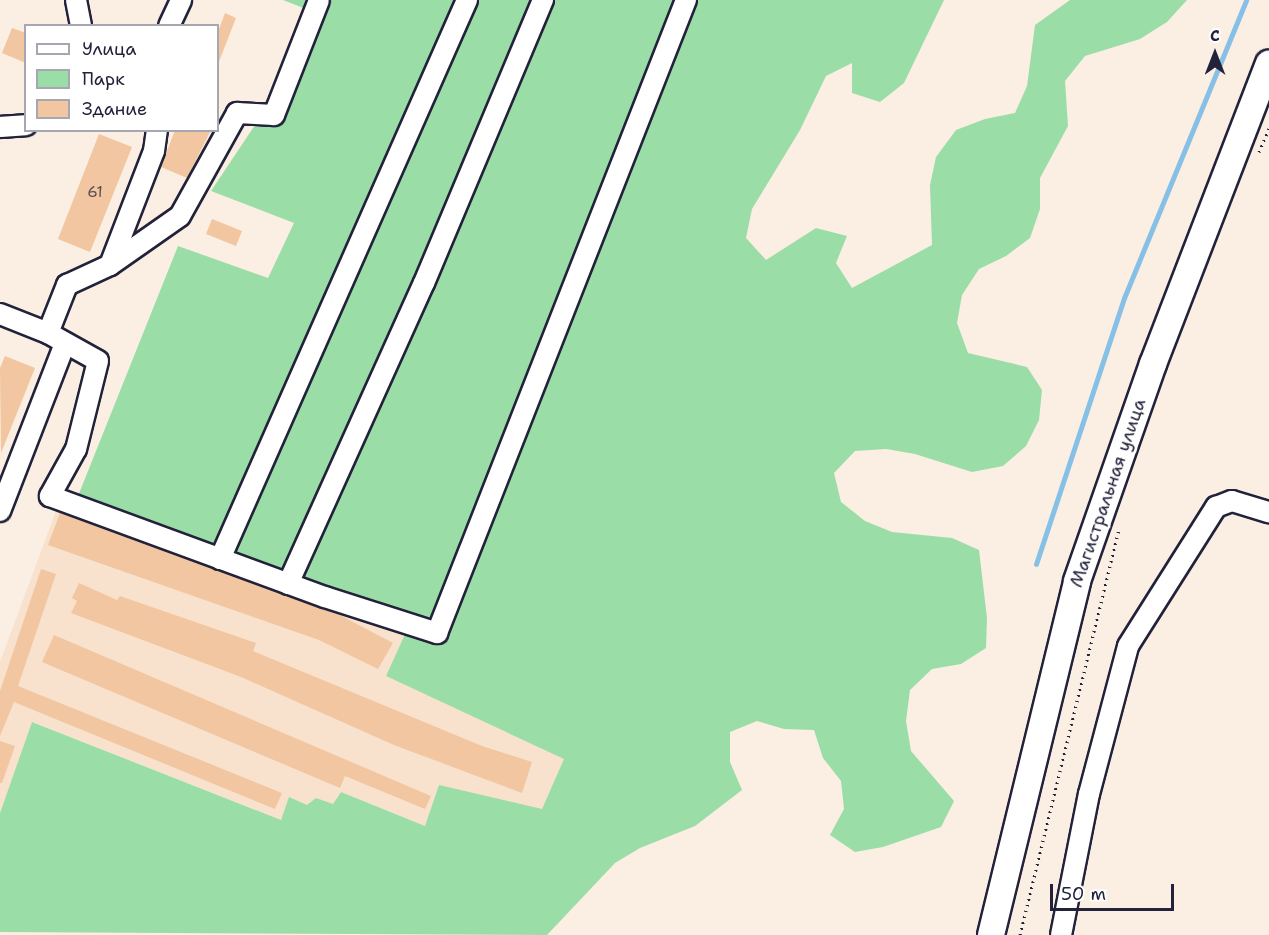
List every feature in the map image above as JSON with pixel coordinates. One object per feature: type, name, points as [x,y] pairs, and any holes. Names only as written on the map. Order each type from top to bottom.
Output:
[{"type":"main road","name":"Магистральная улица","points":[[991,935],[1077,581],[1153,364],[1269,64]]},
{"type":"lane","points":[[76,0],[81,24]]},
{"type":"lane","points":[[170,24],[181,0]]},
{"type":"lane","points":[[48,333],[67,285],[110,265],[180,216],[237,113],[274,115],[319,0]]},
{"type":"lane","points":[[220,559],[466,0]]},
{"type":"lane","points":[[288,584],[438,251],[543,0]]},
{"type":"lane","points":[[0,314],[48,333],[98,361],[76,449],[50,496],[288,584],[437,633],[686,0]]},
{"type":"lane","points":[[0,127],[24,125]]},
{"type":"lane","points":[[110,265],[154,151],[157,132]]},
{"type":"lane","points":[[0,511],[65,343]]},
{"type":"lane","points":[[1061,935],[1089,794],[1128,646],[1216,507],[1232,501],[1269,512]]},
{"type":"path","points":[[1257,159],[1269,128]]},
{"type":"path","points":[[1020,935],[1120,526]]},
{"type":"shaded area","points":[[56,511],[406,632],[386,676],[565,758],[542,809],[425,826],[341,792],[333,804],[307,805],[281,820],[33,722],[0,813],[0,662]]},
{"type":"green space","points":[[283,0],[944,0],[904,83],[880,102],[852,93],[852,63],[826,76],[800,130],[752,209],[746,238],[766,260],[816,228],[847,236],[836,263],[852,288],[932,245],[930,185],[936,157],[956,130],[985,119],[1015,113],[1027,86],[1035,25],[1070,0],[1187,0],[1167,22],[1140,39],[1085,56],[1065,81],[1068,126],[1040,178],[1040,209],[1030,238],[1006,256],[979,269],[962,295],[957,323],[968,353],[1027,367],[1042,390],[1039,420],[1026,446],[1003,466],[972,472],[915,454],[886,449],[855,451],[834,473],[841,502],[865,521],[892,532],[952,538],[979,550],[987,618],[986,648],[961,664],[932,669],[910,690],[906,721],[911,751],[954,801],[941,827],[883,847],[855,852],[830,835],[844,809],[841,781],[823,758],[814,730],[784,729],[757,721],[730,732],[730,762],[742,790],[695,826],[640,848],[615,863],[547,935],[0,932],[0,813],[32,722],[281,820],[289,797],[307,805],[316,798],[333,804],[341,792],[425,826],[439,785],[542,809],[564,759],[386,676],[406,632],[78,496],[178,246],[268,278],[294,223],[211,191],[261,116],[311,11]]},
{"type":"building","points":[[225,13],[236,18],[219,61],[219,29]]},
{"type":"building","points":[[12,28],[24,32],[24,62],[2,53]]},
{"type":"building","points":[[174,132],[210,132],[187,178],[161,167]]},
{"type":"building","points":[[99,134],[132,147],[90,252],[58,239]]},
{"type":"building","points":[[212,219],[242,231],[236,246],[206,234]]},
{"type":"building","points":[[5,356],[35,368],[1,453],[0,368]]},
{"type":"building","points":[[60,513],[334,612],[393,643],[378,669],[319,640],[48,545]]},
{"type":"building","points":[[41,569],[56,574],[18,686],[282,793],[275,809],[14,702],[0,736],[0,691]]},
{"type":"building","points":[[79,583],[117,600],[120,596],[256,643],[253,651],[482,746],[532,762],[522,793],[394,745],[241,677],[71,613],[77,601],[72,598]]},
{"type":"building","points":[[54,635],[431,796],[425,809],[345,776],[340,788],[42,662]]},
{"type":"building","points":[[0,741],[15,746],[2,783],[0,783]]},
{"type":"waterway","points":[[1036,564],[1124,298],[1246,0]]}]
